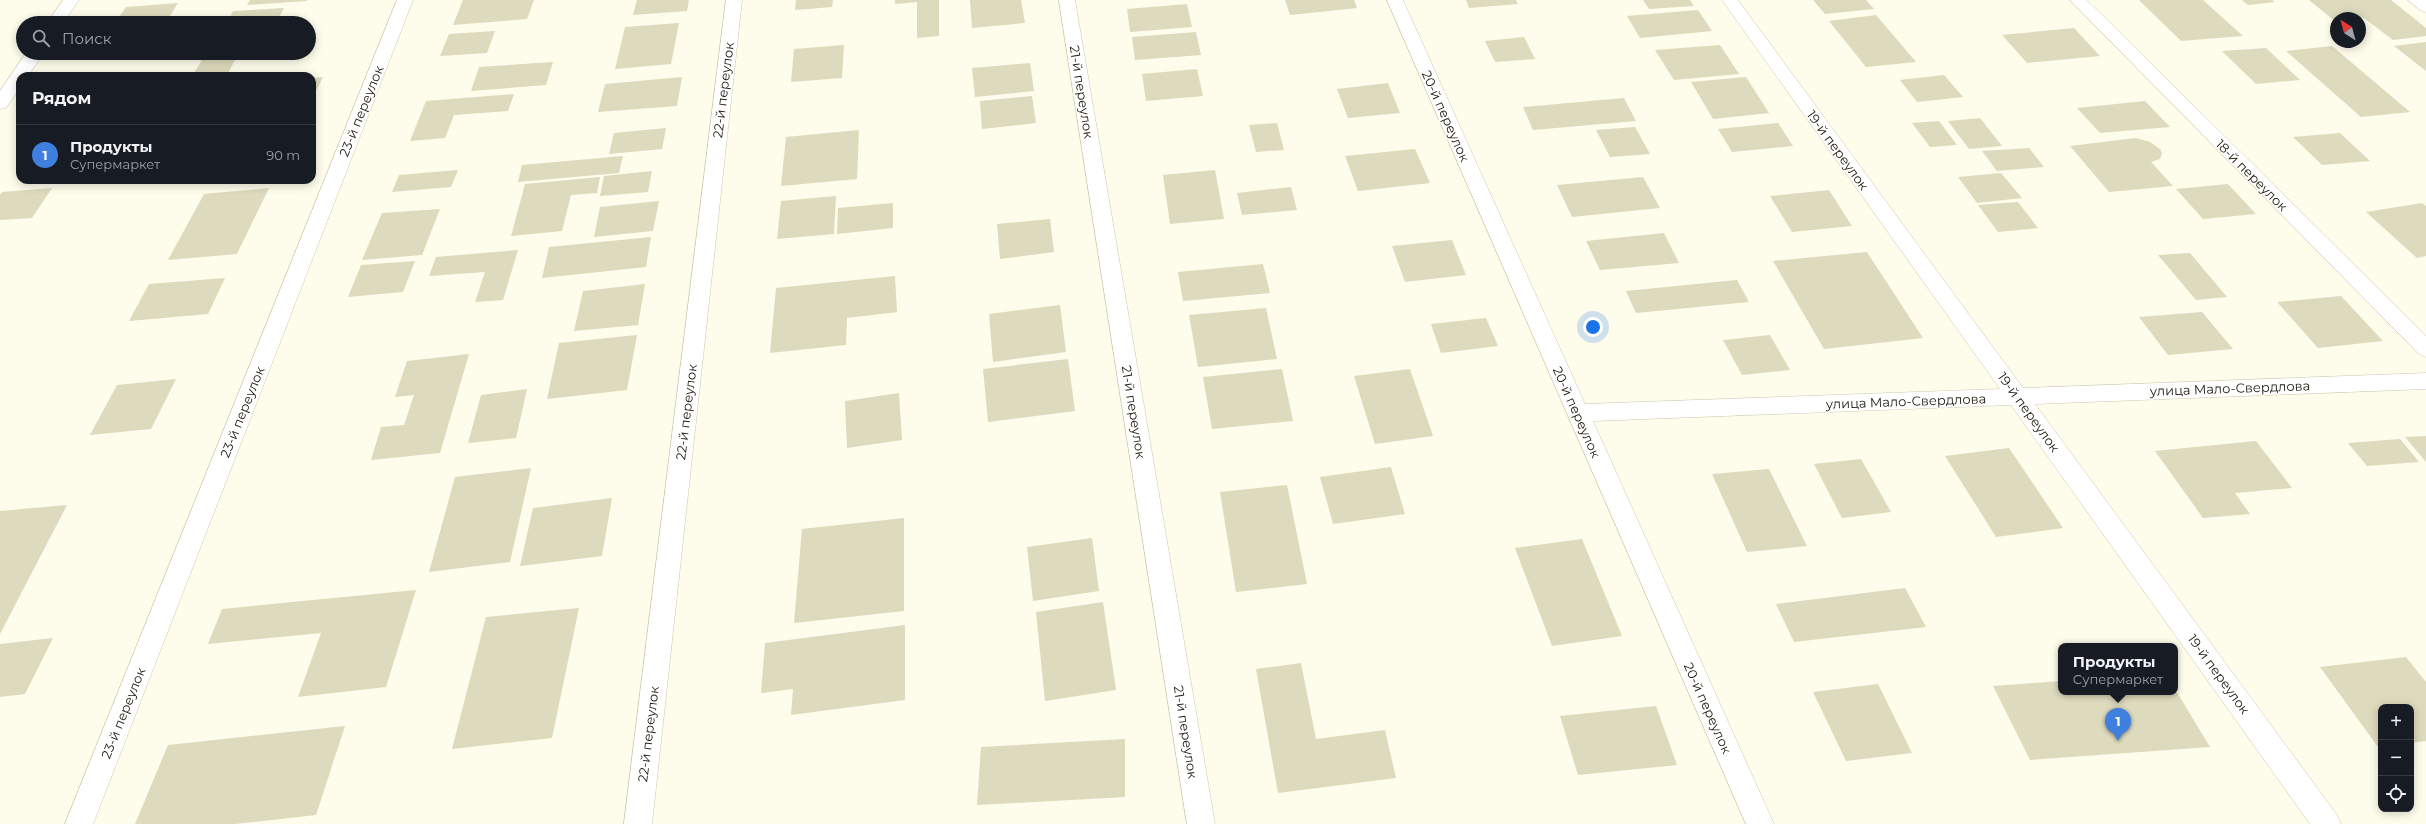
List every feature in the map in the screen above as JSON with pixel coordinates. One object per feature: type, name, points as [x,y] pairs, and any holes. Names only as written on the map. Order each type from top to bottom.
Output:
[{"type":"street","points":[[60,16],[71,0]]},
{"type":"street","name":"23-й переулок","points":[[79,824],[405,0]]},
{"type":"street","name":"22-й переулок","points":[[638,824],[734,0]]},
{"type":"street","name":"21-й переулок","points":[[1067,0],[1201,824]]},
{"type":"street","name":"20-й переулок","points":[[1394,0],[1760,824]]},
{"type":"street","name":"19-й переулок","points":[[1730,0],[2327,824]]},
{"type":"street","name":"18-й переулок","points":[[2078,0],[2426,349]]},
{"type":"street","points":[[2416,0],[2426,7]]},
{"type":"street","points":[[22,72],[30,60]]},
{"type":"street","points":[[0,104],[16,81]]},
{"type":"street","name":"улица Мало-Свердлова","points":[[1578,413],[2426,381]]},
{"type":"building","points":[[250,0],[307,0],[307,1],[247,5]]},
{"type":"building","points":[[463,0],[534,0],[527,19],[453,25]]},
{"type":"building","points":[[637,0],[689,0],[687,11],[633,15]]},
{"type":"building","points":[[796,0],[833,0],[832,7],[795,10]]},
{"type":"building","points":[[895,0],[939,0],[939,36],[917,38],[917,2],[895,4]]},
{"type":"building","points":[[970,0],[1021,0],[1025,23],[972,28]]},
{"type":"building","points":[[1285,0],[1354,0],[1357,8],[1290,15]]},
{"type":"building","points":[[1466,0],[1516,0],[1518,4],[1469,8]]},
{"type":"building","points":[[1643,0],[1690,0],[1694,6],[1649,9]]},
{"type":"building","points":[[1813,0],[1866,0],[1874,9],[1825,14]]},
{"type":"building","points":[[2139,0],[2203,0],[2243,36],[2181,41]]},
{"type":"building","points":[[2242,0],[2272,0],[2275,2],[2248,5]]},
{"type":"building","points":[[2309,0],[2391,0],[2426,28],[2426,36],[2393,40],[2366,20],[2366,12],[2330,12],[2330,17]]},
{"type":"building","points":[[178,3],[170,16],[120,16],[126,7]]},
{"type":"building","points":[[1187,4],[1192,27],[1130,32],[1127,9]]},
{"type":"building","points":[[284,8],[280,16],[230,16],[233,11]]},
{"type":"building","points":[[1698,10],[1712,31],[1640,38],[1627,16]]},
{"type":"building","points":[[1876,15],[1916,62],[1866,67],[1829,21]]},
{"type":"building","points":[[679,23],[671,64],[615,69],[625,27]]},
{"type":"building","points":[[2074,28],[2100,56],[2027,63],[2002,35]]},
{"type":"building","points":[[495,31],[487,53],[440,56],[449,34]]},
{"type":"building","points":[[1196,32],[1201,55],[1135,60],[1132,37]]},
{"type":"building","points":[[1524,37],[1535,59],[1495,62],[1485,41]]},
{"type":"building","points":[[2426,42],[2426,71],[2394,46]]},
{"type":"building","points":[[844,45],[842,78],[791,82],[794,49]]},
{"type":"building","points":[[1720,45],[1739,74],[1674,80],[1655,50]]},
{"type":"building","points":[[2330,46],[2330,48],[2334,48],[2410,112],[2361,117],[2286,51]]},
{"type":"building","points":[[2266,48],[2300,80],[2256,84],[2222,51]]},
{"type":"building","points":[[202,60],[235,60],[229,72],[195,72]]},
{"type":"building","points":[[553,62],[546,85],[471,91],[479,67]]},
{"type":"building","points":[[1030,63],[1034,91],[975,97],[972,68]]},
{"type":"building","points":[[1197,69],[1203,96],[1146,101],[1142,74]]},
{"type":"building","points":[[1944,75],[1963,97],[1917,102],[1900,80]]},
{"type":"building","points":[[323,77],[316,91],[316,78]]},
{"type":"building","points":[[682,77],[677,106],[598,112],[605,84]]},
{"type":"building","points":[[1746,77],[1769,113],[1713,119],[1691,82]]},
{"type":"building","points":[[1388,83],[1400,113],[1348,118],[1337,89]]},
{"type":"building","points":[[514,94],[508,111],[454,115],[445,138],[410,141],[426,101]]},
{"type":"building","points":[[1032,96],[1036,123],[982,129],[980,101]]},
{"type":"building","points":[[1624,98],[1636,121],[1533,130],[1523,107]]},
{"type":"building","points":[[2145,101],[2170,127],[2100,133],[2077,108]]},
{"type":"building","points":[[1980,118],[2002,146],[1969,149],[1948,121]]},
{"type":"building","points":[[1939,121],[1957,145],[1930,147],[1912,123]]},
{"type":"building","points":[[1277,123],[1284,150],[1256,152],[1249,125]]},
{"type":"building","points":[[1778,123],[1793,146],[1732,152],[1718,129]]},
{"type":"building","points":[[1635,127],[1650,154],[1610,157],[1596,130]]},
{"type":"building","points":[[666,128],[662,149],[609,154],[614,133]]},
{"type":"building","points":[[859,130],[857,179],[781,186],[786,137]]},
{"type":"building","points":[[2340,133],[2370,161],[2322,165],[2293,137]]},
{"type":"building","points":[[2136,138],[2150,142],[2160,149],[2162,153],[2160,159],[2151,162],[2173,186],[2109,192],[2070,146]]},
{"type":"building","points":[[2029,148],[2044,167],[1997,171],[1982,151]]},
{"type":"building","points":[[1415,149],[1430,183],[1358,191],[1345,156]]},
{"type":"building","points":[[623,156],[619,173],[518,182],[522,165]]},
{"type":"building","points":[[458,170],[451,187],[392,192],[399,175]]},
{"type":"building","points":[[1215,170],[1224,219],[1170,224],[1163,175]]},
{"type":"building","points":[[652,171],[648,192],[600,196],[604,176]]},
{"type":"building","points":[[2001,173],[2022,198],[1977,203],[1958,177]]},
{"type":"building","points":[[600,177],[597,193],[571,195],[562,231],[511,236],[525,184]]},
{"type":"building","points":[[1643,177],[1660,208],[1572,217],[1557,185]]},
{"type":"building","points":[[2228,184],[2256,214],[2203,219],[2176,189]]},
{"type":"building","points":[[1291,187],[1297,210],[1242,215],[1237,193]]},
{"type":"building","points":[[52,188],[32,218],[0,220],[0,195],[2,192]]},
{"type":"building","points":[[269,188],[237,254],[168,260],[204,194]]},
{"type":"building","points":[[1829,190],[1852,226],[1792,232],[1770,196]]},
{"type":"building","points":[[836,196],[834,234],[777,239],[781,201]]},
{"type":"building","points":[[659,201],[653,231],[594,237],[600,207]]},
{"type":"building","points":[[2018,202],[2038,228],[1998,232],[1978,205]]},
{"type":"building","points":[[893,203],[893,228],[837,234],[838,208]]},
{"type":"building","points":[[2422,203],[2426,206],[2426,256],[2417,258],[2366,212]]},
{"type":"building","points":[[440,209],[422,255],[362,260],[382,213]]},
{"type":"building","points":[[1050,219],[1054,252],[1000,259],[997,224]]},
{"type":"building","points":[[1664,233],[1679,263],[1600,270],[1586,241]]},
{"type":"building","points":[[651,237],[646,267],[542,278],[549,247]]},
{"type":"building","points":[[1452,240],[1466,275],[1405,282],[1392,246]]},
{"type":"building","points":[[518,250],[503,300],[475,302],[485,272],[429,276],[436,257]]},
{"type":"building","points":[[1867,252],[1923,338],[1824,349],[1773,261]]},
{"type":"building","points":[[2190,253],[2227,297],[2196,300],[2158,255]]},
{"type":"building","points":[[415,261],[403,292],[348,297],[361,265]]},
{"type":"building","points":[[1263,264],[1270,293],[1183,301],[1178,272]]},
{"type":"building","points":[[895,276],[897,312],[847,318],[846,345],[770,353],[776,288]]},
{"type":"building","points":[[225,278],[208,314],[129,321],[149,284]]},
{"type":"building","points":[[1737,280],[1749,302],[1636,313],[1626,291]]},
{"type":"building","points":[[645,284],[638,325],[574,331],[583,291]]},
{"type":"building","points":[[2341,296],[2383,341],[2318,348],[2277,302]]},
{"type":"building","points":[[1060,305],[1066,352],[993,362],[989,314]]},
{"type":"building","points":[[1266,308],[1277,359],[1198,367],[1189,315]]},
{"type":"building","points":[[2202,312],[2233,349],[2168,355],[2139,317]]},
{"type":"building","points":[[1486,318],[1498,346],[1441,353],[1431,324]]},
{"type":"building","points":[[637,335],[627,390],[547,399],[559,343]]},
{"type":"building","points":[[1770,335],[1790,370],[1742,375],[1723,340]]},
{"type":"building","points":[[469,354],[440,453],[371,460],[381,427],[404,425],[414,395],[395,397],[407,361]]},
{"type":"building","points":[[1068,359],[1075,411],[988,422],[983,369]]},
{"type":"building","points":[[1282,369],[1293,421],[1212,429],[1203,377]]},
{"type":"building","points":[[1410,369],[1433,436],[1375,444],[1354,376]]},
{"type":"building","points":[[176,379],[151,429],[90,435],[117,385]]},
{"type":"building","points":[[527,389],[516,438],[468,443],[481,395]]},
{"type":"building","points":[[899,393],[902,440],[847,448],[845,401]]},
{"type":"building","points":[[2426,436],[2426,462],[2405,437]]},
{"type":"building","points":[[2400,439],[2419,462],[2367,466],[2348,443]]},
{"type":"building","points":[[2256,441],[2292,488],[2235,493],[2250,514],[2203,518],[2155,451]]},
{"type":"building","points":[[2009,448],[2063,528],[1996,537],[1945,456]]},
{"type":"building","points":[[1861,459],[1891,512],[1842,518],[1814,464]]},
{"type":"building","points":[[1391,467],[1405,514],[1333,524],[1320,477]]},
{"type":"building","points":[[531,468],[510,562],[429,572],[455,477]]},
{"type":"building","points":[[1769,469],[1807,546],[1747,552],[1712,474]]},
{"type":"building","points":[[1287,485],[1307,584],[1236,592],[1220,492]]},
{"type":"building","points":[[612,498],[602,556],[520,566],[533,508]]},
{"type":"building","points":[[67,505],[0,634],[0,511]]},
{"type":"building","points":[[904,518],[904,611],[794,623],[802,529]]},
{"type":"building","points":[[1092,538],[1099,591],[1033,601],[1027,547]]},
{"type":"building","points":[[1582,539],[1622,636],[1552,646],[1515,548]]},
{"type":"building","points":[[1905,588],[1926,627],[1794,642],[1776,604]]},
{"type":"building","points":[[416,590],[386,687],[298,697],[321,633],[208,644],[222,609]]},
{"type":"building","points":[[1103,602],[1116,690],[1045,701],[1036,612]]},
{"type":"building","points":[[579,608],[552,738],[452,749],[486,617]]},
{"type":"building","points":[[905,625],[905,700],[791,715],[793,689],[761,693],[765,643]]},
{"type":"building","points":[[53,638],[25,694],[0,697],[0,644]]},
{"type":"building","points":[[2406,657],[2426,682],[2426,741],[2414,743],[2414,704],[2378,704],[2378,747],[2320,667]]},
{"type":"building","points":[[1301,663],[1316,739],[1385,730],[1396,778],[1278,793],[1256,669]]},
{"type":"building","points":[[2058,681],[2058,695],[2178,694],[2210,747],[2030,760],[1993,686]]},
{"type":"building","points":[[1878,684],[1912,753],[1846,761],[1813,692]]},
{"type":"building","points":[[1656,706],[1677,765],[1578,775],[1560,716]]},
{"type":"building","points":[[345,726],[316,815],[235,824],[135,824],[168,745]]},
{"type":"building","points":[[1125,739],[1125,797],[977,805],[981,747]]},
{"type":"place","name":"Продукты","points":[[2118,741]]}]
